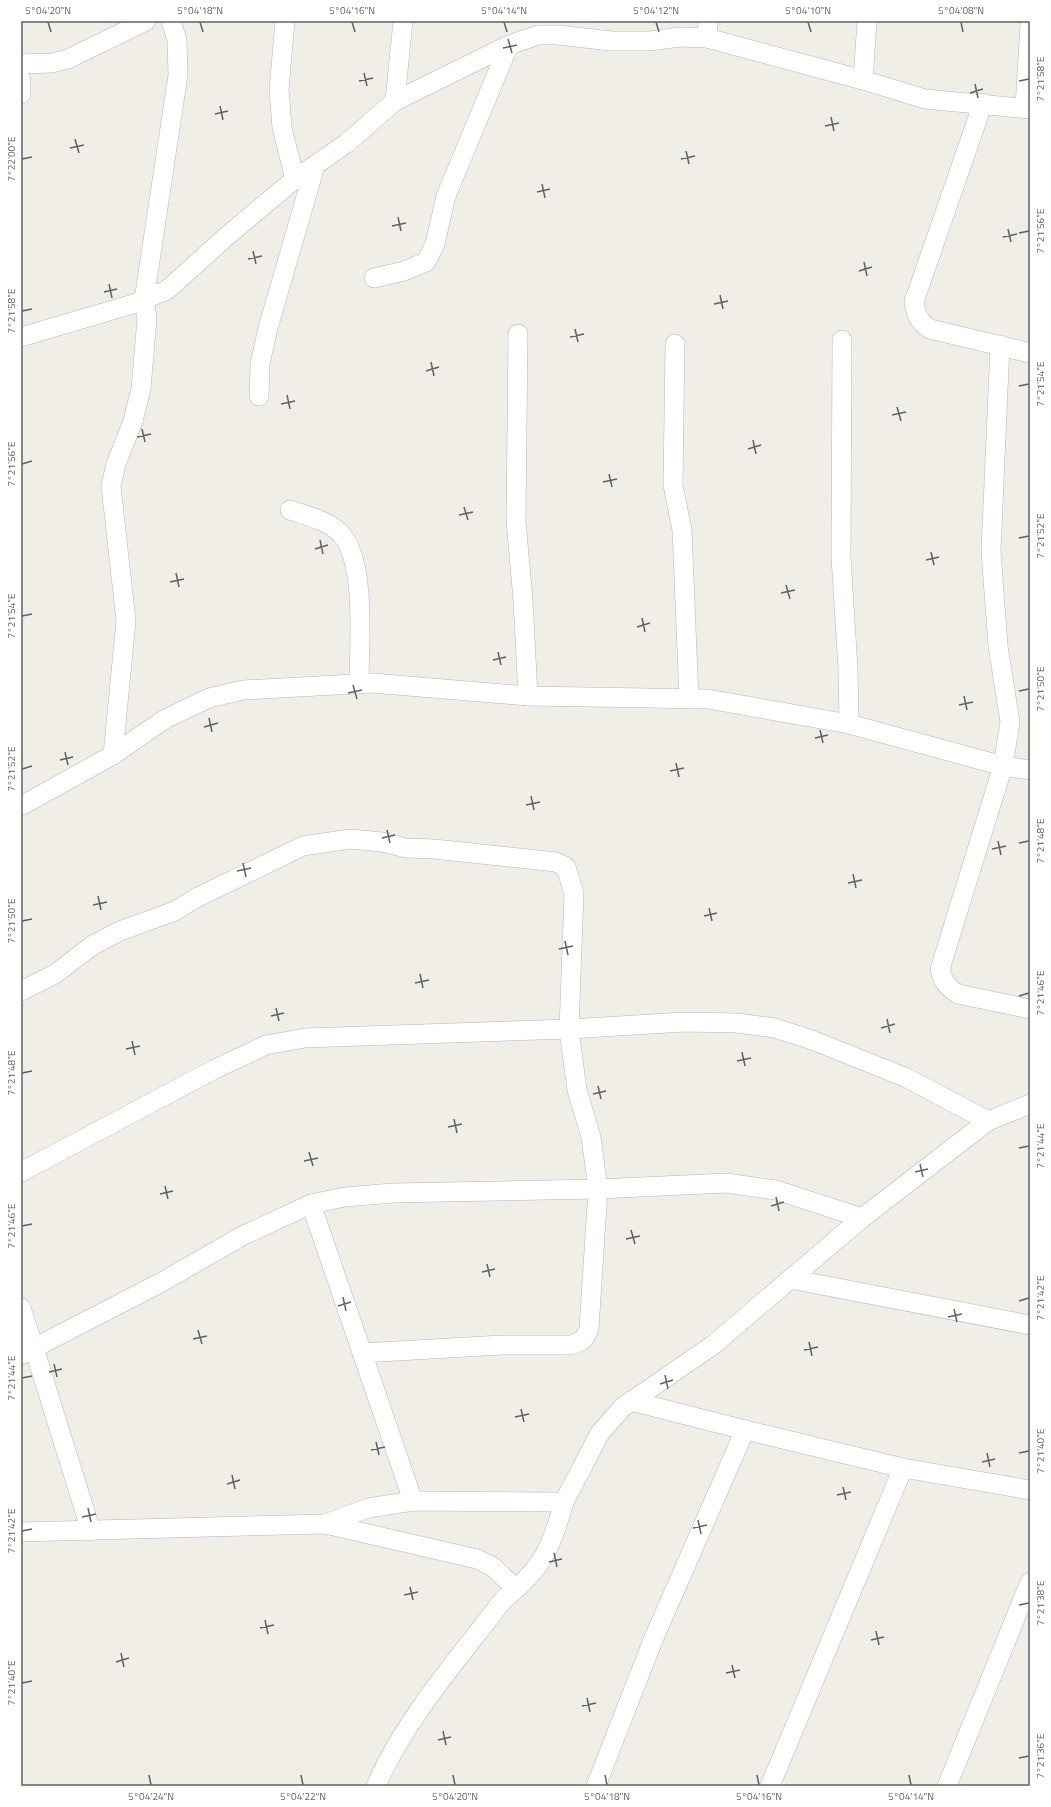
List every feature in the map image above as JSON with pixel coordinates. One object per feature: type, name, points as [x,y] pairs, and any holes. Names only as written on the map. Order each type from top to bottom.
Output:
[{"type":"street","points":[[21,64],[52,63],[68,59],[146,21]]},
{"type":"street","points":[[113,755],[126,621],[111,486],[116,464],[133,421],[141,389],[147,318],[144,300],[178,75],[177,40],[171,21]]},
{"type":"street","points":[[284,21],[279,89],[282,128],[296,179]]},
{"type":"street","points":[[394,101],[403,21]]},
{"type":"street","points":[[863,80],[867,21]]},
{"type":"street","points":[[21,337],[144,300],[167,290],[227,236],[296,179],[347,143],[394,101],[509,45],[540,28],[558,35],[611,41],[650,41],[680,37],[708,30],[925,99],[1028,108],[1030,25]]},
{"type":"street","points":[[374,278],[404,271],[426,262],[435,244],[446,196],[509,45]]},
{"type":"street","points":[[21,80],[21,94]]},
{"type":"street","points":[[983,103],[914,302],[916,316],[923,325],[930,329],[1030,353]]},
{"type":"street","points":[[259,396],[260,364],[268,328],[315,166]]},
{"type":"street","points":[[518,334],[516,521],[523,600],[528,696]]},
{"type":"street","points":[[842,340],[840,557],[848,668],[849,724]]},
{"type":"street","points":[[675,344],[673,485],[682,530],[689,699]]},
{"type":"street","points":[[1000,345],[991,551],[998,646],[1010,722],[1003,766],[940,969],[943,982],[950,990],[958,994],[1030,1009]]},
{"type":"street","points":[[290,510],[327,523],[340,533],[352,551],[359,585],[359,684]]},
{"type":"street","points":[[21,806],[113,755],[165,719],[210,698],[242,690],[372,683],[528,696],[708,699],[849,724],[1003,766],[1030,770]]},
{"type":"street","points":[[21,991],[55,974],[93,945],[120,931],[175,911],[196,898],[303,846],[350,839],[382,842],[406,848],[434,849],[556,862],[566,867],[574,894],[569,1029],[577,1090],[591,1138],[598,1189],[589,1329],[584,1340],[578,1344],[570,1345],[502,1345],[362,1352]]},
{"type":"street","points":[[21,1172],[215,1069],[266,1045],[305,1038],[569,1029],[684,1022],[737,1023],[775,1028],[812,1040],[907,1078],[988,1121]]},
{"type":"street","points":[[376,1786],[384,1768],[409,1724],[503,1600],[538,1566],[554,1537],[564,1502],[600,1433],[631,1401],[713,1345],[862,1218],[988,1121],[1030,1104]]},
{"type":"street","points":[[27,1351],[162,1282],[242,1236],[311,1204],[345,1197],[393,1193],[598,1189],[726,1183],[776,1190],[862,1218]]},
{"type":"street","points":[[311,1204],[413,1501]]},
{"type":"street","points":[[790,1279],[1030,1325]]},
{"type":"street","points":[[21,1308],[27,1351],[92,1531]]},
{"type":"street","points":[[631,1401],[903,1468],[1030,1490]]},
{"type":"street","points":[[596,1786],[653,1640],[745,1430]]},
{"type":"street","points":[[770,1786],[903,1468]]},
{"type":"street","points":[[324,1524],[368,1508],[413,1501],[564,1502]]},
{"type":"street","points":[[21,1532],[324,1524],[477,1559],[493,1567],[516,1589]]},
{"type":"street","points":[[947,1786],[1030,1582]]}]
